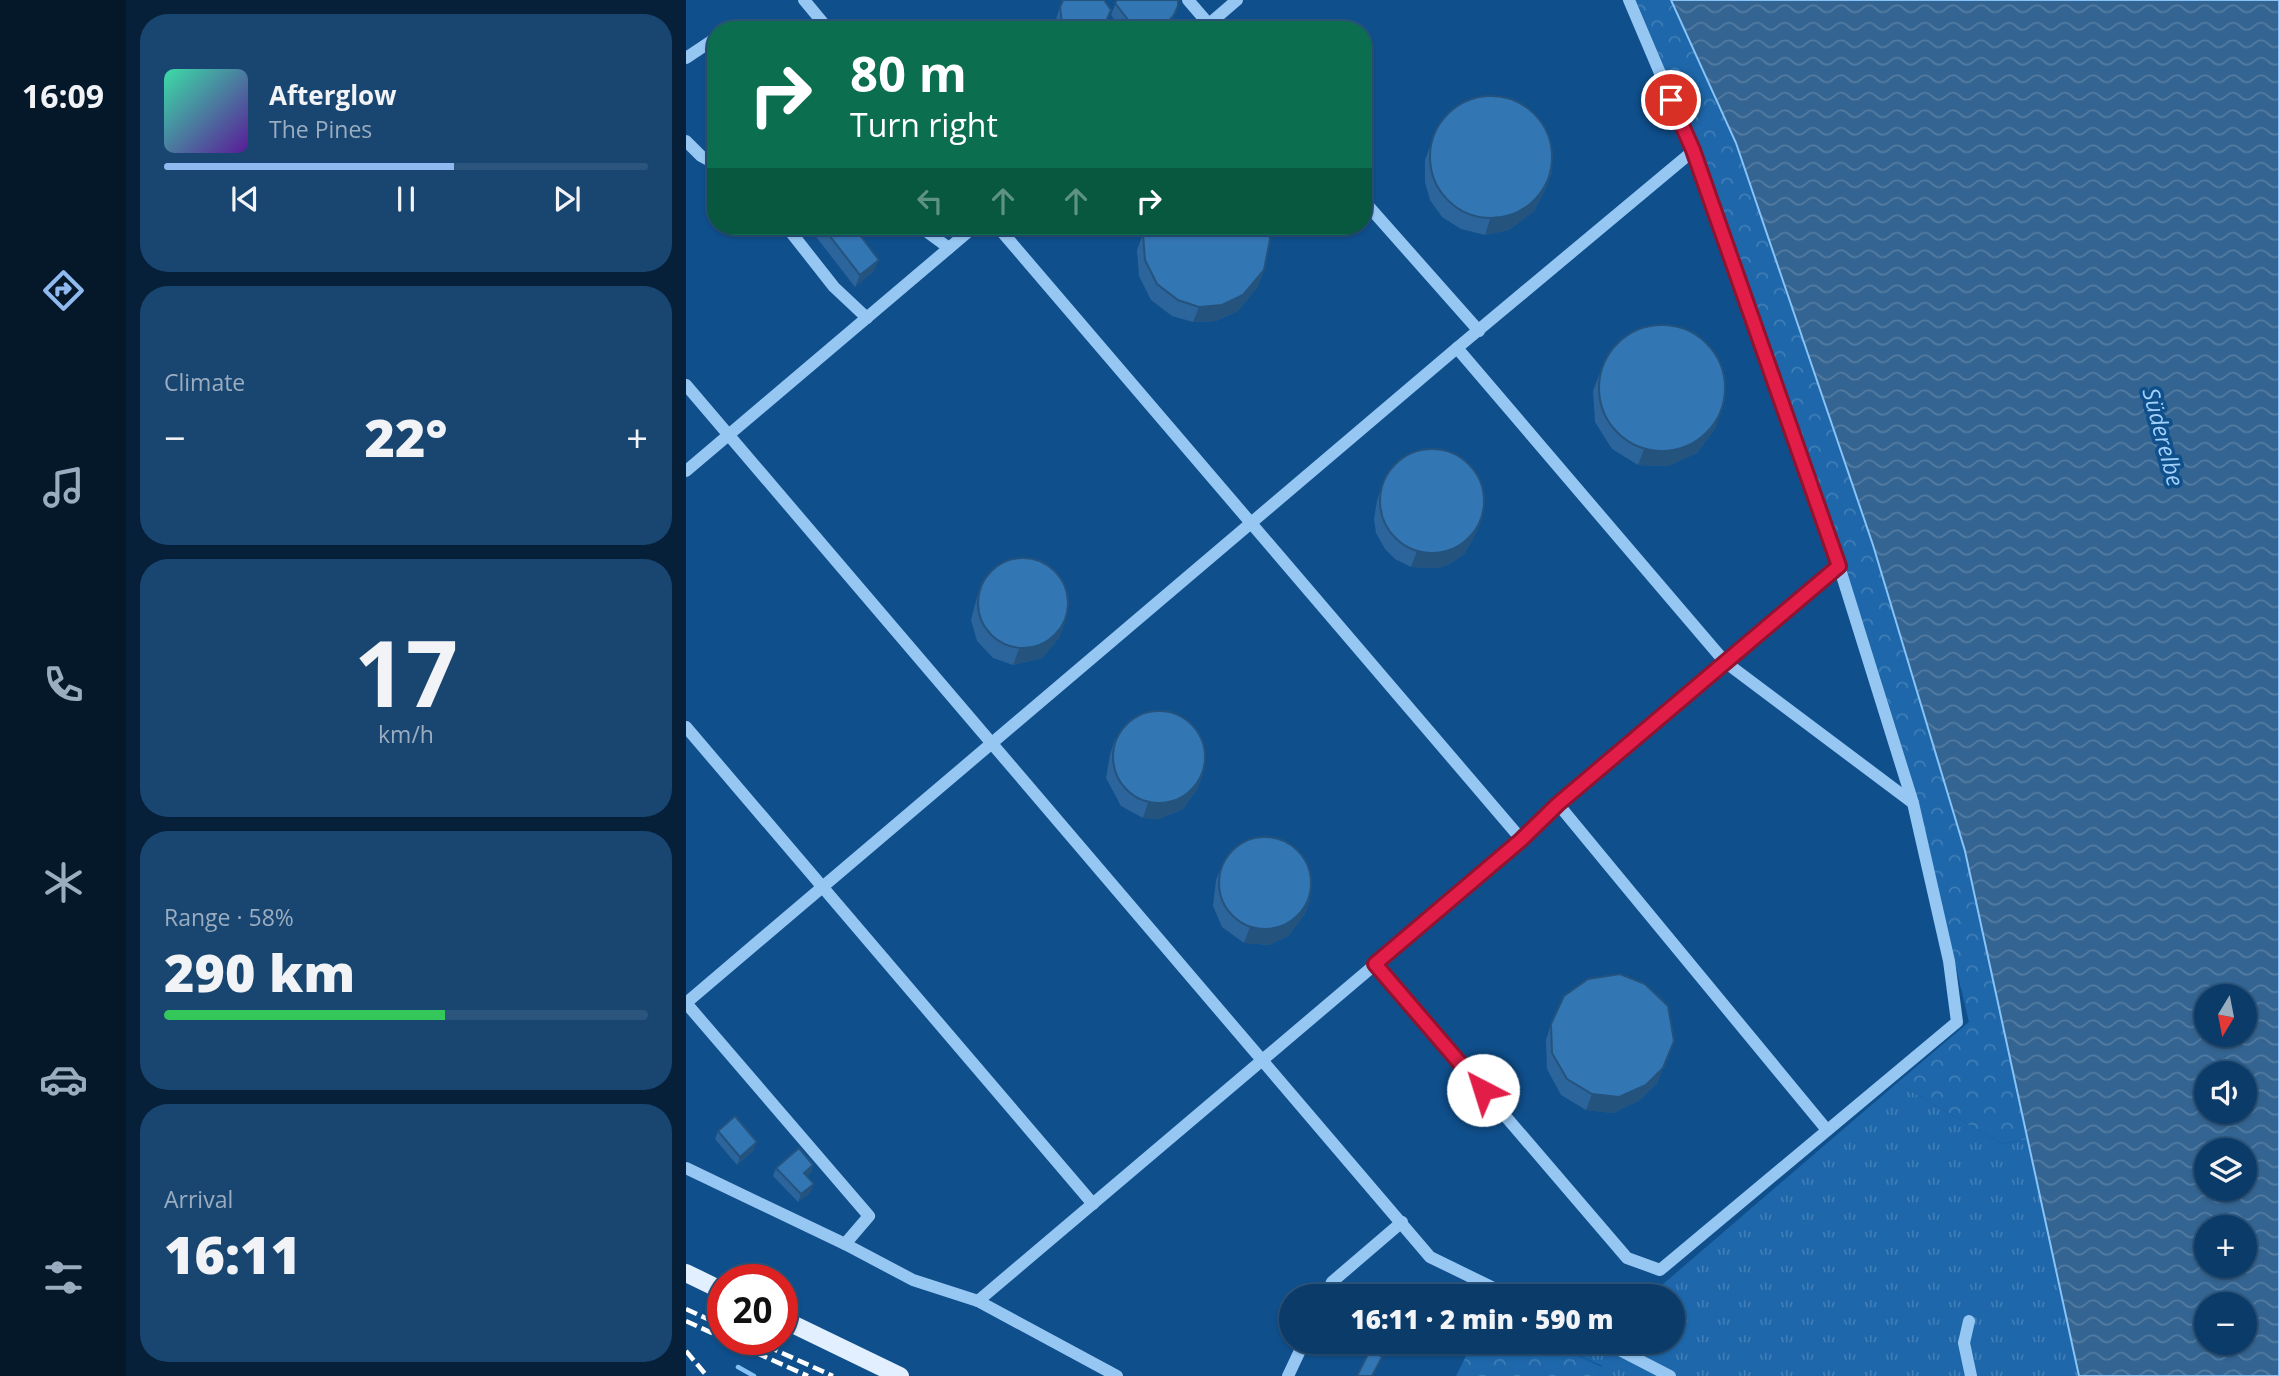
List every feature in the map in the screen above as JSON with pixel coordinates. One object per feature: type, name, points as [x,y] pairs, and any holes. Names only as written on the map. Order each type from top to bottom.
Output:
[{"type":"main road","points":[[686,1273],[707,1283]]},
{"type":"main road","points":[[798,1327],[900,1376]]},
{"type":"lane","points":[[804,0],[822,21]]},
{"type":"lane","points":[[1188,0],[1203,21]]},
{"type":"lane","points":[[1215,21],[1237,0]]},
{"type":"lane","points":[[1375,964],[1627,1258],[1660,1270],[1957,1022],[1949,961],[1913,803],[1839,566],[1693,150],[1629,0]]},
{"type":"lane","points":[[686,58],[707,44]]},
{"type":"lane","points":[[686,141],[707,159]]},
{"type":"lane","points":[[845,1244],[869,1216],[686,1003],[1693,150]]},
{"type":"lane","points":[[1372,210],[1479,331]]},
{"type":"lane","points":[[793,235],[834,287],[867,317]]},
{"type":"lane","points":[[931,235],[949,248]]},
{"type":"lane","points":[[686,471],[964,235]]},
{"type":"lane","points":[[1005,235],[1521,840]]},
{"type":"lane","points":[[1457,348],[1725,662],[1913,803]]},
{"type":"lane","points":[[686,385],[1430,1257],[1485,1284]]},
{"type":"lane","points":[[978,1301],[1839,566]]},
{"type":"lane","points":[[686,727],[1093,1204]]},
{"type":"lane","points":[[1558,804],[1826,1130]]},
{"type":"lane","points":[[686,1168],[845,1244],[913,1280],[978,1301],[1116,1376]]},
{"type":"lane","points":[[1331,1284],[1402,1222]]},
{"type":"lane","points":[[1969,1321],[1964,1343],[1971,1376]]},
{"type":"lane","points":[[1288,1376],[1298,1354]]},
{"type":"lane","points":[[1627,1354],[1670,1376]]},
{"type":"green space","points":[[1636,0],[1671,0],[1736,143],[1873,545],[1965,851],[2028,1139],[2002,1144],[1897,1083],[1969,1022],[1910,773],[1863,622],[1663,66]]},
{"type":"green space","points":[[1897,1083],[2002,1144],[2028,1139],[2079,1376],[1599,1376],[1602,1366],[1576,1354],[1685,1354],[1685,1284],[1663,1284]]},
{"type":"green space","points":[[1467,1354],[1575,1354],[1602,1367],[1599,1376],[1456,1376]]},
{"type":"water","name":"Süderelbe","points":[[1671,0],[2279,0],[2279,1376],[2079,1376],[1965,851],[1873,545],[1736,143]]},
{"type":"building","points":[[1063,0],[1104,0],[1111,10],[1106,21],[1062,21],[1060,7]]},
{"type":"building","points":[[1117,0],[1178,0],[1178,6],[1169,21],[1129,21],[1115,3]]},
{"type":"building","points":[[1491,96],[1514,101],[1534,114],[1547,134],[1552,157],[1547,180],[1534,200],[1514,213],[1491,218],[1468,213],[1448,200],[1435,180],[1430,157],[1435,134],[1448,114],[1468,101]]},
{"type":"building","points":[[829,235],[860,235],[879,260],[860,275]]},
{"type":"building","points":[[1143,235],[1269,235],[1270,239],[1264,270],[1243,295],[1222,305],[1199,307],[1178,300],[1157,284],[1145,260]]},
{"type":"building","points":[[1662,325],[1686,330],[1706,344],[1720,364],[1725,388],[1720,412],[1706,432],[1686,446],[1662,451],[1638,446],[1618,432],[1604,412],[1599,388],[1604,364],[1618,344],[1638,330]]},
{"type":"building","points":[[1432,449],[1452,453],[1469,464],[1480,481],[1484,501],[1480,521],[1469,538],[1452,549],[1432,553],[1412,549],[1395,538],[1384,521],[1380,501],[1384,481],[1395,464],[1412,453]]},
{"type":"building","points":[[1023,558],[1040,562],[1055,571],[1064,586],[1068,603],[1064,620],[1055,635],[1040,644],[1023,648],[1006,644],[991,635],[982,620],[978,603],[982,586],[991,571],[1006,562]]},
{"type":"building","points":[[1159,711],[1176,715],[1191,725],[1201,740],[1205,757],[1201,774],[1191,789],[1176,799],[1159,803],[1142,799],[1127,789],[1117,774],[1113,757],[1117,740],[1127,725],[1142,715]]},
{"type":"building","points":[[1265,837],[1283,840],[1298,850],[1308,865],[1311,883],[1308,901],[1298,916],[1283,926],[1265,929],[1247,926],[1232,916],[1222,901],[1219,883],[1222,865],[1232,850],[1247,840]]},
{"type":"building","points":[[1620,974],[1645,984],[1668,1006],[1674,1041],[1663,1068],[1646,1085],[1619,1097],[1592,1094],[1567,1079],[1552,1053],[1551,1024],[1564,996],[1588,979]]},
{"type":"building","points":[[735,1116],[757,1142],[740,1157],[718,1131]]},
{"type":"building","points":[[799,1148],[813,1165],[804,1173],[814,1184],[801,1194],[776,1168]]},
{"type":"building","points":[[1368,1354],[1382,1357],[1372,1376],[1357,1376]]},
{"type":"waterway","points":[[738,1367],[754,1376]]},
{"type":"railway","points":[[686,1309],[707,1319]]},
{"type":"railway","points":[[686,1321],[707,1331]]},
{"type":"railway","points":[[686,1351],[707,1376]]},
{"type":"railway","points":[[761,1355],[808,1376]]},
{"type":"railway","points":[[786,1355],[833,1376]]},
{"type":"route","points":[[1483,1090],[1375,964],[1521,840],[1558,804],[1839,566],[1693,150],[1671,100]]}]
